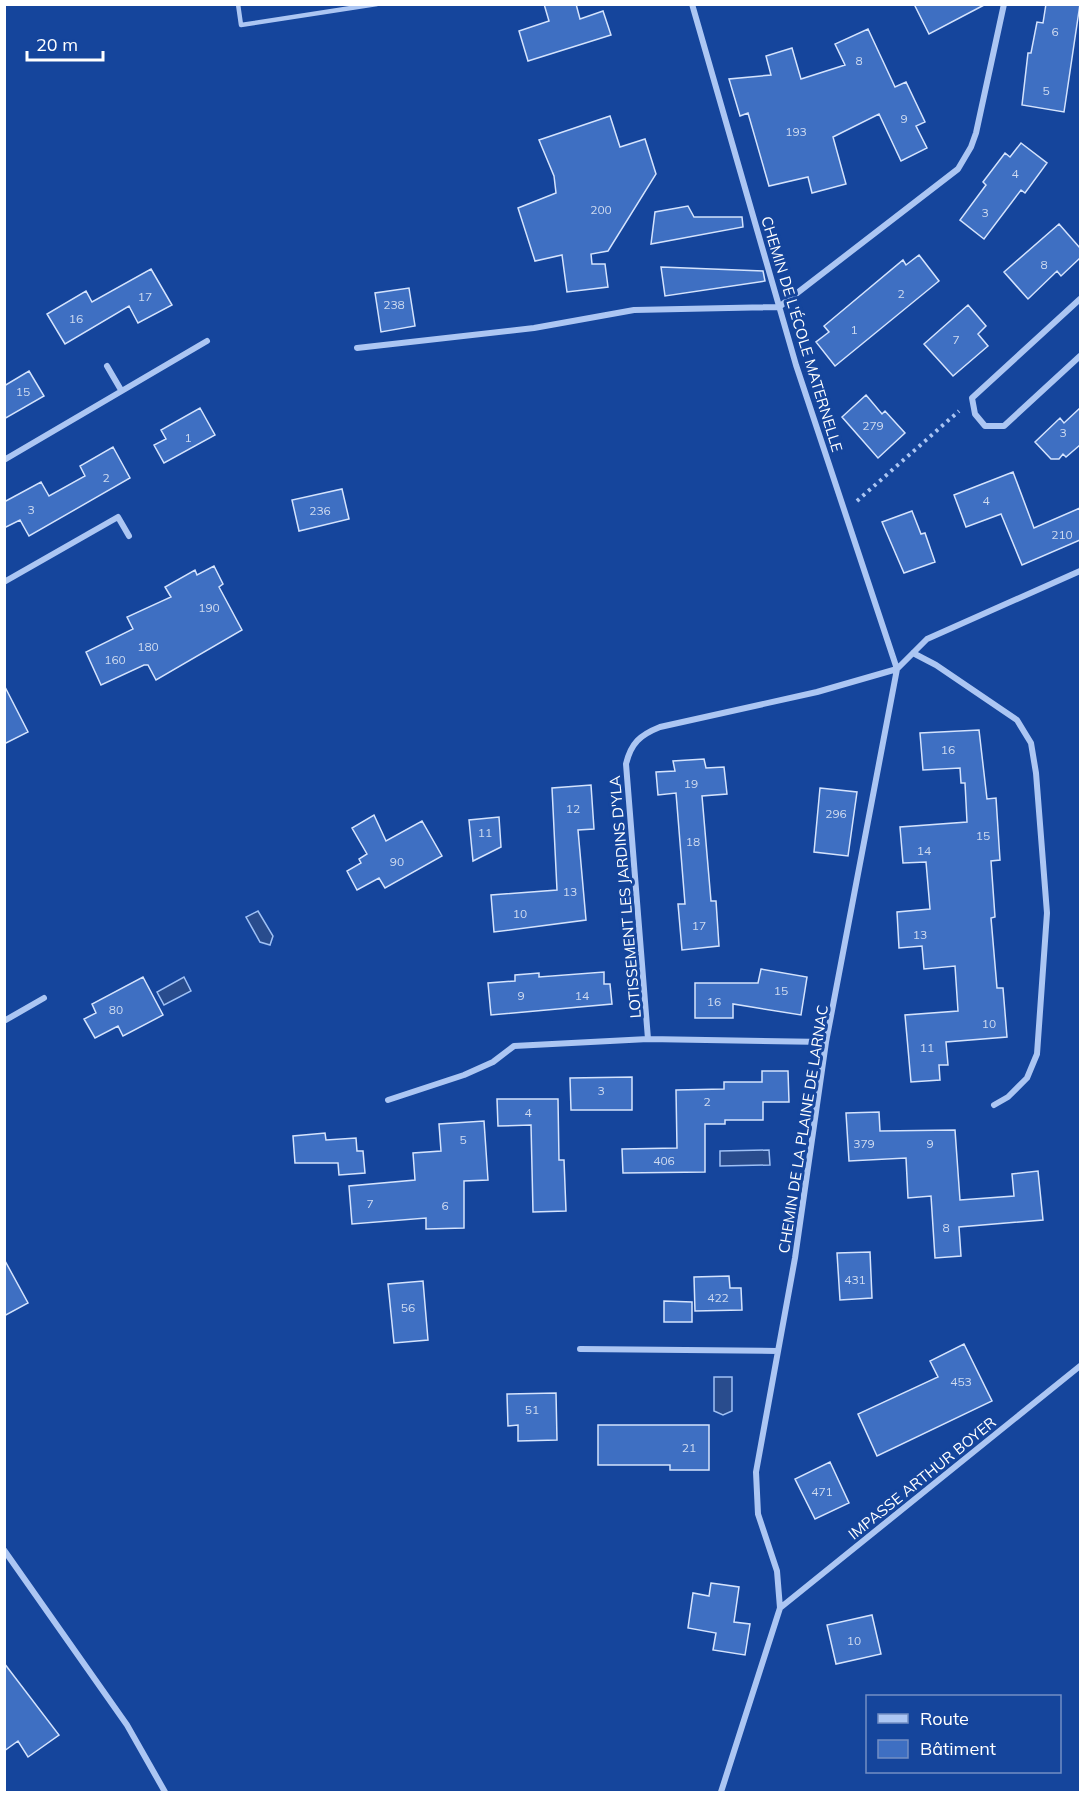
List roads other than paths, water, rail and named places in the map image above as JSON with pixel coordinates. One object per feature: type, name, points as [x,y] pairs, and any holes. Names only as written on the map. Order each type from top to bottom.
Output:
[{"type":"street","name":"CHEMIN DE L'ÉCOLE MATERNELLE","points":[[692,4],[779,307],[897,669]]},
{"type":"street","points":[[357,348],[534,328],[634,310],[779,307],[958,169],[976,133],[1004,4]]},
{"type":"street","points":[[1080,299],[972,398],[975,414],[985,426],[1004,426],[1080,356]]},
{"type":"street","points":[[4,460],[207,341]]},
{"type":"street","points":[[107,366],[121,390]]},
{"type":"street","points":[[4,582],[118,517],[129,536]]},
{"type":"street","points":[[897,669],[927,639],[1080,571]]},
{"type":"street","points":[[913,653],[936,665],[1017,720],[1031,743],[1036,773],[1047,914],[1037,1054],[1027,1078],[1008,1097],[994,1105]]},
{"type":"street","name":"LOTISSEMENT LES JARDINS D'YLA","points":[[648,1039],[626,764],[630,748],[642,734],[660,727],[817,692],[897,669]]},
{"type":"street","name":"CHEMIN DE LA PLAINE DE LARNAC","points":[[721,1792],[780,1608],[777,1571],[758,1514],[756,1472],[795,1258],[826,1041],[897,669]]},
{"type":"street","points":[[4,1021],[44,998]]},
{"type":"street","name":"LOTISSEMENT LES JARDINS D'YLA","points":[[388,1100],[464,1075],[493,1062],[514,1046],[648,1039],[826,1041]]},
{"type":"street","points":[[580,1349],[778,1351]]},
{"type":"street","name":"IMPASSE ARTHUR BOYER","points":[[780,1608],[1080,1366]]},
{"type":"street","points":[[4,1550],[127,1725],[165,1792]]},
{"type":"lane","points":[[238,4],[241,25],[377,4]]},
{"type":"water","points":[[258,911],[273,936],[270,945],[260,942],[246,917]]},
{"type":"water","points":[[184,977],[191,991],[164,1005],[157,992]]},
{"type":"water","points":[[769,1150],[770,1165],[720,1166],[720,1151]]},
{"type":"water","points":[[714,1377],[732,1377],[732,1411],[723,1415],[714,1411]]}]
